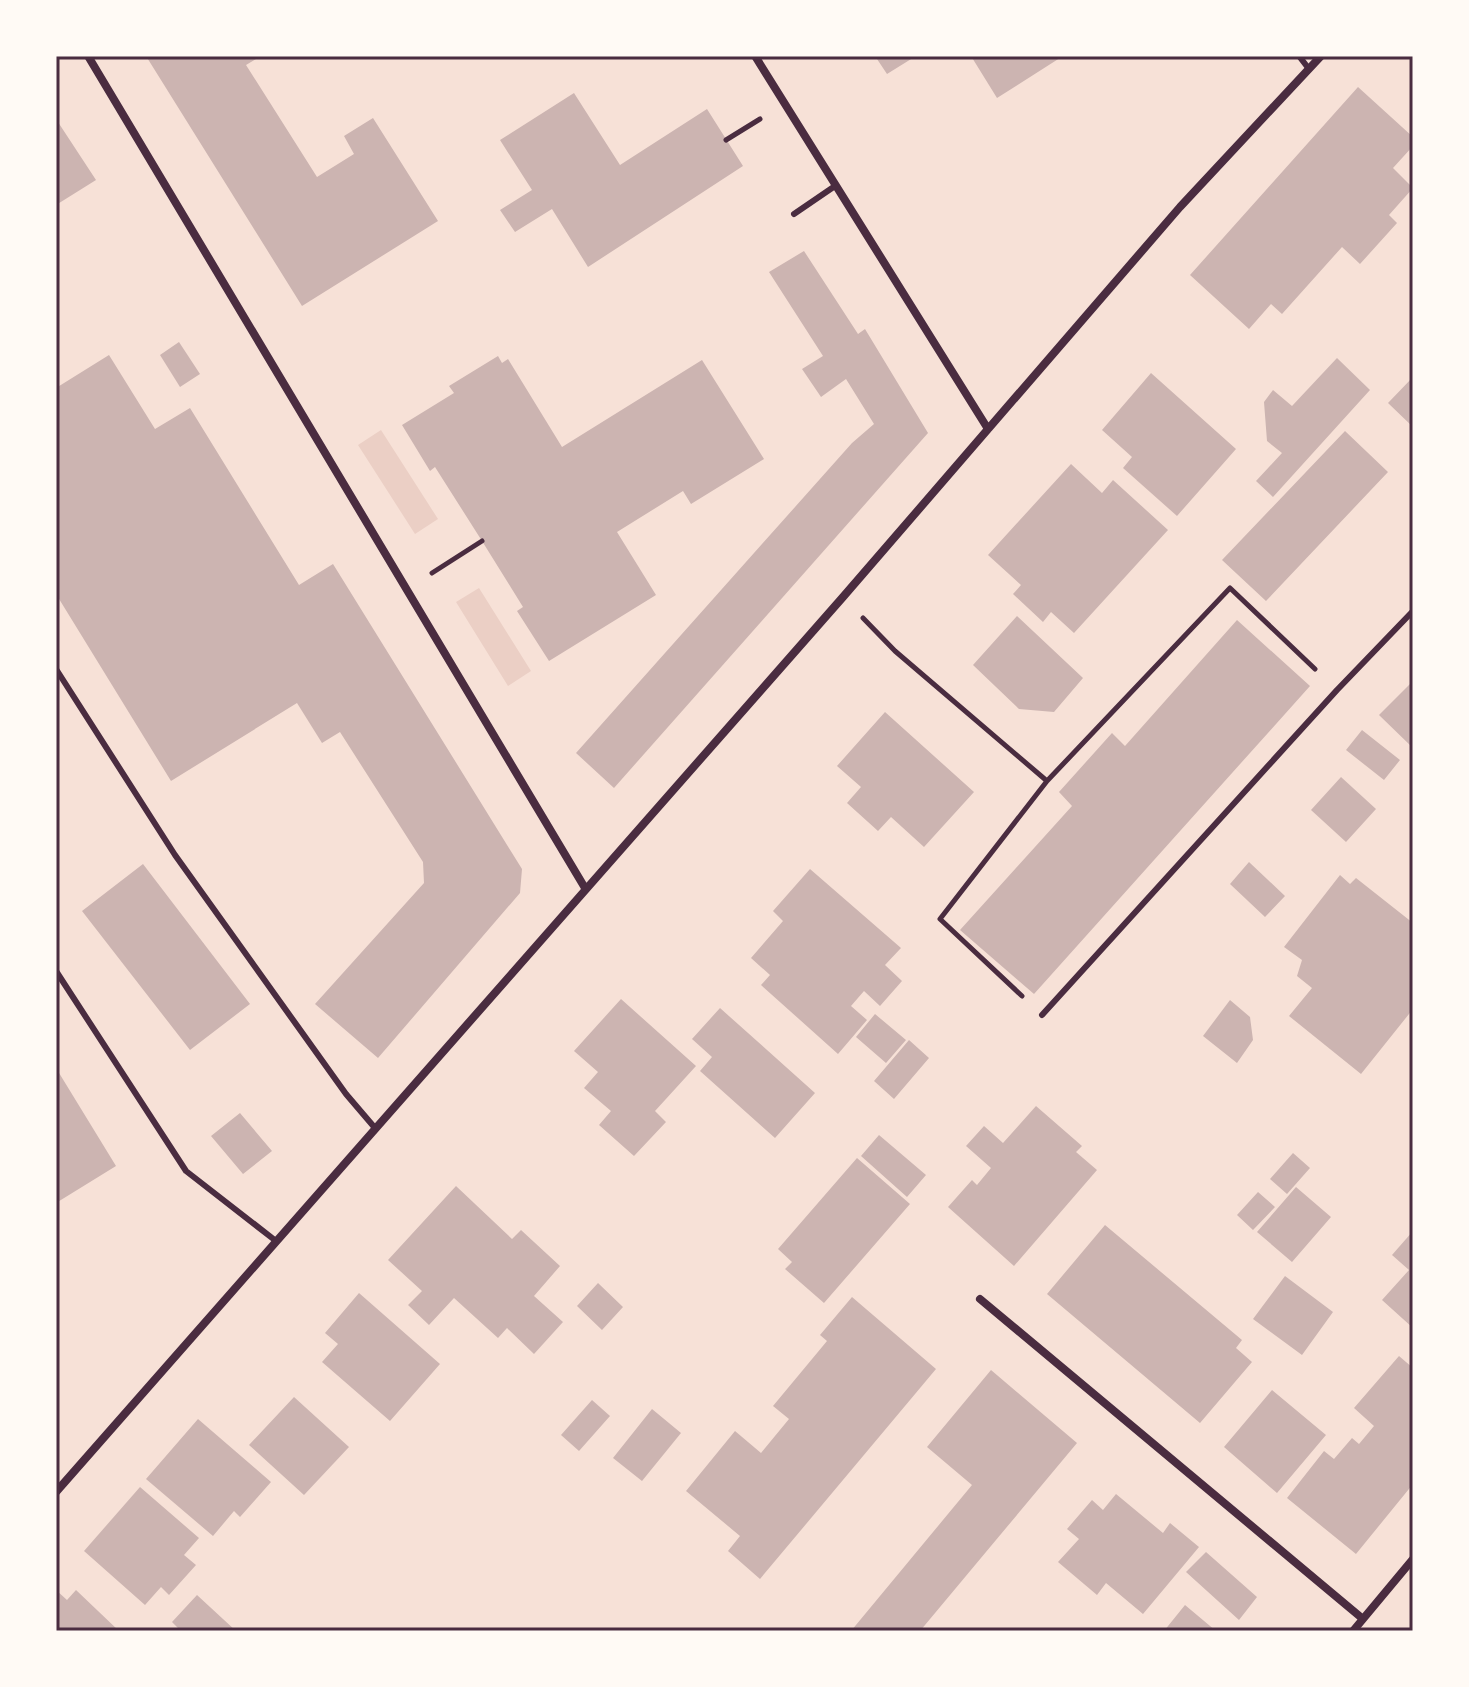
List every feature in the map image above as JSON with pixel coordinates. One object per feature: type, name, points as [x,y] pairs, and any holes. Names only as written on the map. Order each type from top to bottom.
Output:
[{"type":"street","points":[[88,56],[585,888]]},
{"type":"street","points":[[755,56],[988,429]]},
{"type":"street","points":[[56,1492],[843,597],[1180,207],[1321,56]]},
{"type":"street","points":[[980,1299],[1363,1619]]},
{"type":"street","points":[[1353,1631],[1413,1559]]},
{"type":"lane","points":[[1299,56],[1309,69]]},
{"type":"lane","points":[[794,214],[835,186]]},
{"type":"lane","points":[[1042,1015],[1337,690],[1413,611]]},
{"type":"lane","points":[[56,669],[175,855],[346,1094],[375,1128]]},
{"type":"lane","points":[[56,971],[186,1171],[276,1241]]},
{"type":"path","points":[[406,590],[482,541]]},
{"type":"path","points":[[1042,1015],[940,919],[1047,781],[1230,588],[1337,690]]},
{"type":"path","points":[[843,597],[895,651],[1047,781]]},
{"type":"shaded area","points":[[381,430],[438,519],[415,534],[358,445]]},
{"type":"shaded area","points":[[479,588],[531,671],[508,686],[456,602]]},
{"type":"building","points":[[146,56],[261,56],[246,65],[317,177],[354,154],[344,136],[373,118],[438,221],[302,306]]},
{"type":"building","points":[[875,56],[916,56],[887,74]]},
{"type":"building","points":[[971,56],[1063,56],[997,98]]},
{"type":"building","points":[[1358,87],[1413,137],[1413,146],[1393,168],[1413,188],[1389,215],[1397,223],[1360,264],[1342,247],[1282,314],[1271,304],[1249,329],[1190,275]]},
{"type":"building","points":[[574,93],[620,165],[707,109],[743,166],[588,267],[552,209],[515,232],[500,210],[532,190],[500,140]]},
{"type":"building","points":[[56,119],[96,180],[56,205]]},
{"type":"building","points":[[804,251],[858,334],[865,329],[928,433],[614,788],[576,753],[852,443],[874,424],[846,379],[821,397],[802,369],[823,356],[769,272]]},
{"type":"building","points":[[179,342],[200,374],[180,387],[160,355]]},
{"type":"building","points":[[109,355],[155,429],[190,408],[299,585],[333,564],[522,869],[520,893],[378,1058],[315,1004],[424,883],[423,862],[340,732],[322,743],[297,703],[171,781],[56,594],[56,388]]},
{"type":"building","points":[[498,356],[502,363],[508,359],[562,447],[702,360],[764,459],[691,504],[683,491],[617,532],[656,595],[549,661],[517,611],[523,607],[482,541],[435,467],[430,471],[402,425],[454,393],[449,386]]},
{"type":"building","points":[[1337,358],[1370,390],[1273,497],[1256,481],[1282,453],[1267,441],[1264,402],[1273,390],[1292,406]]},
{"type":"building","points":[[1151,373],[1236,449],[1177,516],[1123,468],[1132,457],[1102,430]]},
{"type":"building","points":[[1413,377],[1413,427],[1388,403]]},
{"type":"building","points":[[1345,431],[1388,472],[1266,601],[1222,560]]},
{"type":"building","points":[[1071,464],[1102,493],[1113,480],[1168,530],[1074,633],[1051,612],[1043,622],[1013,594],[1021,585],[988,555]]},
{"type":"building","points":[[1017,616],[1083,678],[1054,712],[1019,709],[973,665]]},
{"type":"building","points":[[1237,620],[1310,686],[1034,994],[960,930],[1072,806],[1059,792],[1112,733],[1125,746]]},
{"type":"building","points":[[1413,681],[1413,748],[1379,715]]},
{"type":"building","points":[[885,712],[974,792],[924,847],[891,817],[878,831],[847,803],[861,787],[837,766]]},
{"type":"building","points":[[1362,730],[1400,760],[1384,780],[1346,750]]},
{"type":"building","points":[[1341,777],[1376,809],[1346,842],[1311,810]]},
{"type":"building","points":[[1249,862],[1285,896],[1265,917],[1230,884]]},
{"type":"building","points":[[143,864],[250,1004],[190,1050],[82,911]]},
{"type":"building","points":[[810,869],[901,948],[885,965],[902,981],[880,1006],[864,991],[851,1006],[867,1020],[838,1054],[761,985],[770,975],[751,958],[783,921],[773,911]]},
{"type":"building","points":[[1340,875],[1350,884],[1356,878],[1413,923],[1413,1009],[1361,1074],[1289,1016],[1312,988],[1297,976],[1302,960],[1284,947]]},
{"type":"building","points":[[621,999],[696,1066],[655,1111],[666,1122],[634,1156],[599,1125],[611,1111],[584,1088],[598,1072],[574,1051]]},
{"type":"building","points":[[1230,1000],[1250,1017],[1253,1040],[1237,1063],[1203,1036]]},
{"type":"building","points":[[720,1008],[815,1093],[775,1138],[700,1071],[712,1057],[692,1039]]},
{"type":"building","points":[[875,1014],[906,1040],[886,1063],[856,1037]]},
{"type":"building","points":[[909,1040],[929,1058],[894,1099],[874,1081]]},
{"type":"building","points":[[56,1068],[116,1166],[56,1203]]},
{"type":"building","points":[[1036,1106],[1082,1146],[1076,1152],[1097,1170],[1014,1266],[948,1207],[972,1180],[977,1185],[991,1168],[966,1146],[984,1126],[1003,1143]]},
{"type":"building","points":[[240,1113],[272,1151],[243,1174],[211,1136]]},
{"type":"building","points":[[879,1135],[926,1175],[907,1197],[861,1156]]},
{"type":"building","points":[[1293,1153],[1310,1168],[1287,1194],[1270,1179]]},
{"type":"building","points":[[857,1158],[910,1204],[824,1303],[785,1269],[792,1262],[778,1249]]},
{"type":"building","points":[[456,1186],[512,1239],[521,1230],[560,1266],[534,1296],[563,1322],[534,1354],[507,1328],[498,1338],[454,1298],[429,1325],[408,1305],[422,1291],[388,1260]]},
{"type":"building","points":[[1296,1187],[1331,1217],[1292,1262],[1257,1232]]},
{"type":"building","points":[[1258,1192],[1275,1207],[1253,1230],[1237,1215]]},
{"type":"building","points":[[1105,1225],[1242,1340],[1236,1348],[1252,1362],[1200,1423],[1047,1294]]},
{"type":"building","points":[[1413,1231],[1413,1328],[1382,1300],[1409,1270],[1392,1255]]},
{"type":"building","points":[[1285,1276],[1333,1312],[1302,1355],[1253,1319]]},
{"type":"building","points":[[598,1283],[623,1307],[602,1330],[577,1306]]},
{"type":"building","points":[[359,1293],[440,1364],[390,1421],[322,1362],[338,1344],[325,1333]]},
{"type":"building","points":[[852,1297],[936,1369],[760,1579],[728,1551],[740,1536],[686,1491],[735,1431],[761,1453],[789,1419],[773,1406],[827,1341],[820,1335]]},
{"type":"building","points":[[1399,1356],[1413,1368],[1413,1484],[1356,1554],[1287,1498],[1324,1451],[1334,1459],[1352,1438],[1359,1444],[1374,1426],[1354,1408]]},
{"type":"building","points":[[991,1370],[1077,1443],[920,1631],[851,1631],[972,1485],[927,1447]]},
{"type":"building","points":[[1272,1390],[1326,1435],[1277,1493],[1224,1447]]},
{"type":"building","points":[[294,1397],[349,1447],[304,1495],[249,1445]]},
{"type":"building","points":[[592,1400],[610,1416],[579,1451],[561,1435]]},
{"type":"building","points":[[652,1409],[681,1433],[642,1481],[613,1458]]},
{"type":"building","points":[[198,1419],[271,1482],[240,1517],[234,1511],[213,1536],[146,1479]]},
{"type":"building","points":[[140,1487],[199,1538],[184,1555],[196,1565],[169,1595],[161,1587],[145,1605],[84,1551]]},
{"type":"building","points":[[1116,1494],[1163,1533],[1170,1523],[1199,1547],[1143,1614],[1106,1583],[1097,1595],[1058,1562],[1079,1539],[1067,1529],[1092,1500],[1103,1510]]},
{"type":"building","points":[[1206,1552],[1257,1597],[1239,1620],[1186,1572]]},
{"type":"building","points":[[56,1590],[67,1600],[76,1590],[119,1631],[56,1631]]},
{"type":"building","points":[[197,1595],[236,1631],[181,1631],[172,1622]]},
{"type":"building","points":[[1185,1605],[1216,1631],[1164,1631]]}]
